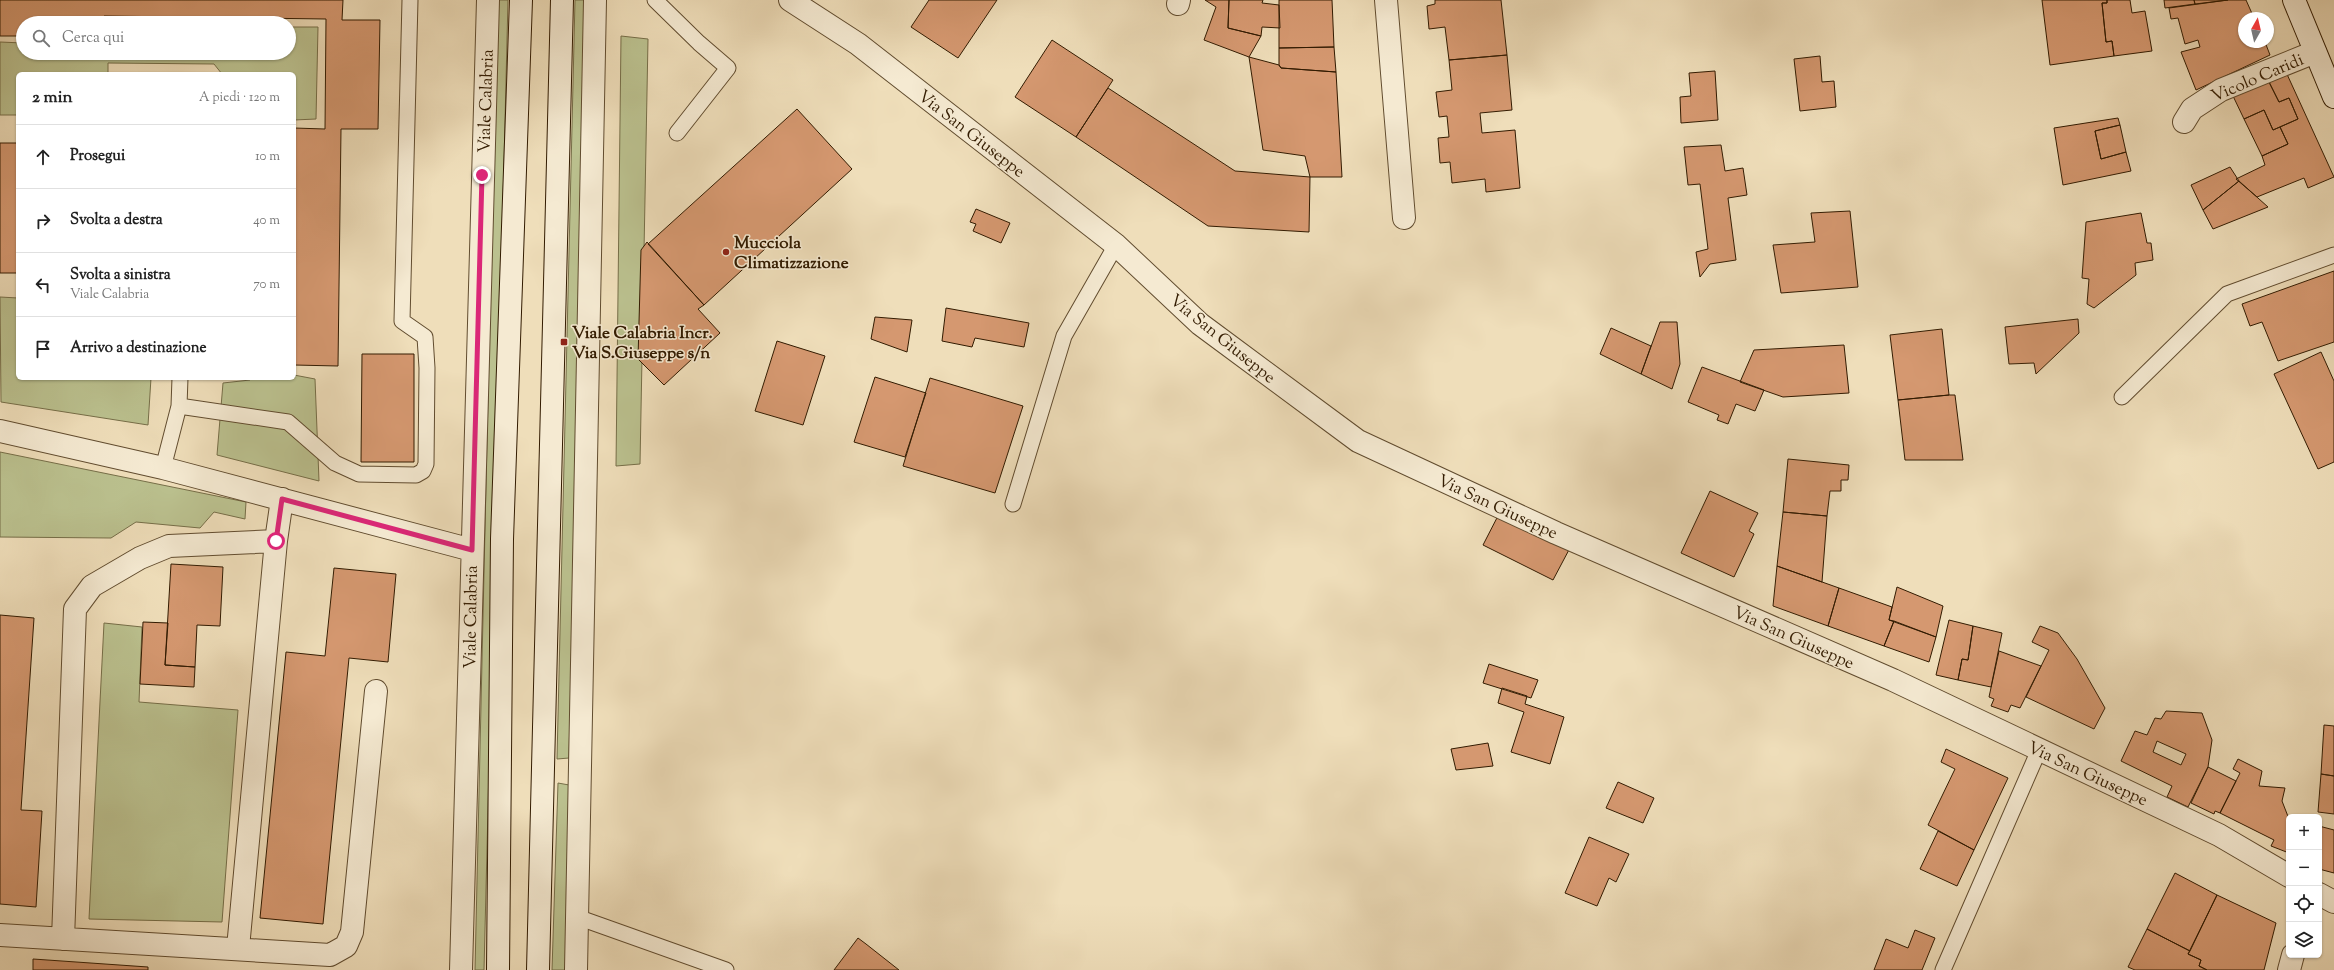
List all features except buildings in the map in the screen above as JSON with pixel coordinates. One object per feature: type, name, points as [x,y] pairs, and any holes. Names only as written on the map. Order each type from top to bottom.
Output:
[{"type":"street","name":"Viale Calabria","points":[[461,970],[488,0]]},
{"type":"street","name":"Viale Calabria","points":[[498,970],[502,539],[521,0]]},
{"type":"street","points":[[538,970],[562,0]]},
{"type":"street","points":[[576,970],[595,0]]},
{"type":"street","name":"Via San Giuseppe","points":[[790,0],[858,44],[1116,245],[1200,324],[1358,441],[1556,533],[1893,680],[2219,835],[2286,874]]},
{"type":"street","points":[[1386,0],[1404,218]]},
{"type":"street","points":[[2294,0],[2334,97]]},
{"type":"street","name":"Vicolo Caridi","points":[[2184,122],[2192,109],[2221,90],[2315,52]]},
{"type":"street","points":[[0,431],[163,468],[472,550]]},
{"type":"street","points":[[238,948],[276,541],[282,499]]},
{"type":"street","points":[[63,939],[75,609],[92,586],[140,558],[169,546],[276,541]]},
{"type":"street","points":[[0,935],[238,948],[330,955],[346,946],[352,932],[376,691]]},
{"type":"street","points":[[2322,896],[2334,902]]},
{"type":"street","points":[[2289,970],[2292,958]]},
{"type":"lane","points":[[179,406],[288,422],[335,463],[359,474],[416,475],[423,471],[426,457],[427,368],[425,337],[402,321],[410,0]]},
{"type":"lane","points":[[655,0],[699,43],[728,68],[677,133]]},
{"type":"lane","points":[[1013,504],[1064,336],[1116,245]]},
{"type":"lane","points":[[2122,397],[2228,294],[2334,255]]},
{"type":"lane","points":[[163,468],[179,406],[180,380]]},
{"type":"lane","points":[[1943,970],[2039,750]]},
{"type":"lane","points":[[577,917],[726,970]]},
{"type":"green space","points":[[497,0],[508,0],[484,970],[475,970]]},
{"type":"green space","points":[[575,0],[587,0],[569,758],[557,759]]},
{"type":"green space","points":[[296,27],[318,27],[316,119],[296,120],[296,72],[220,72],[214,64],[108,63],[108,72],[16,72],[16,115],[0,115],[0,42],[16,43],[16,60],[296,60]]},
{"type":"green space","points":[[621,36],[648,39],[640,464],[616,466]]},
{"type":"green space","points":[[0,297],[16,298],[16,380],[151,380],[148,425],[1,402]]},
{"type":"green space","points":[[296,375],[315,379],[319,481],[217,455],[223,383],[250,380],[296,380]]},
{"type":"green space","points":[[0,452],[246,502],[245,519],[214,512],[200,528],[136,522],[111,538],[0,537]]},
{"type":"green space","points":[[104,623],[142,627],[139,702],[238,710],[222,922],[89,919]]},
{"type":"green space","points":[[558,783],[569,785],[566,970],[552,970]]},
{"type":"place","name":"Mucciola Climatizzazione","points":[[726,252]]},
{"type":"place","name":"Viale Calabria Incr. Via S.Giuseppe s/n","points":[[564,342]]},
{"type":"route","points":[[276,541],[282,499],[472,550],[482,175]]}]
